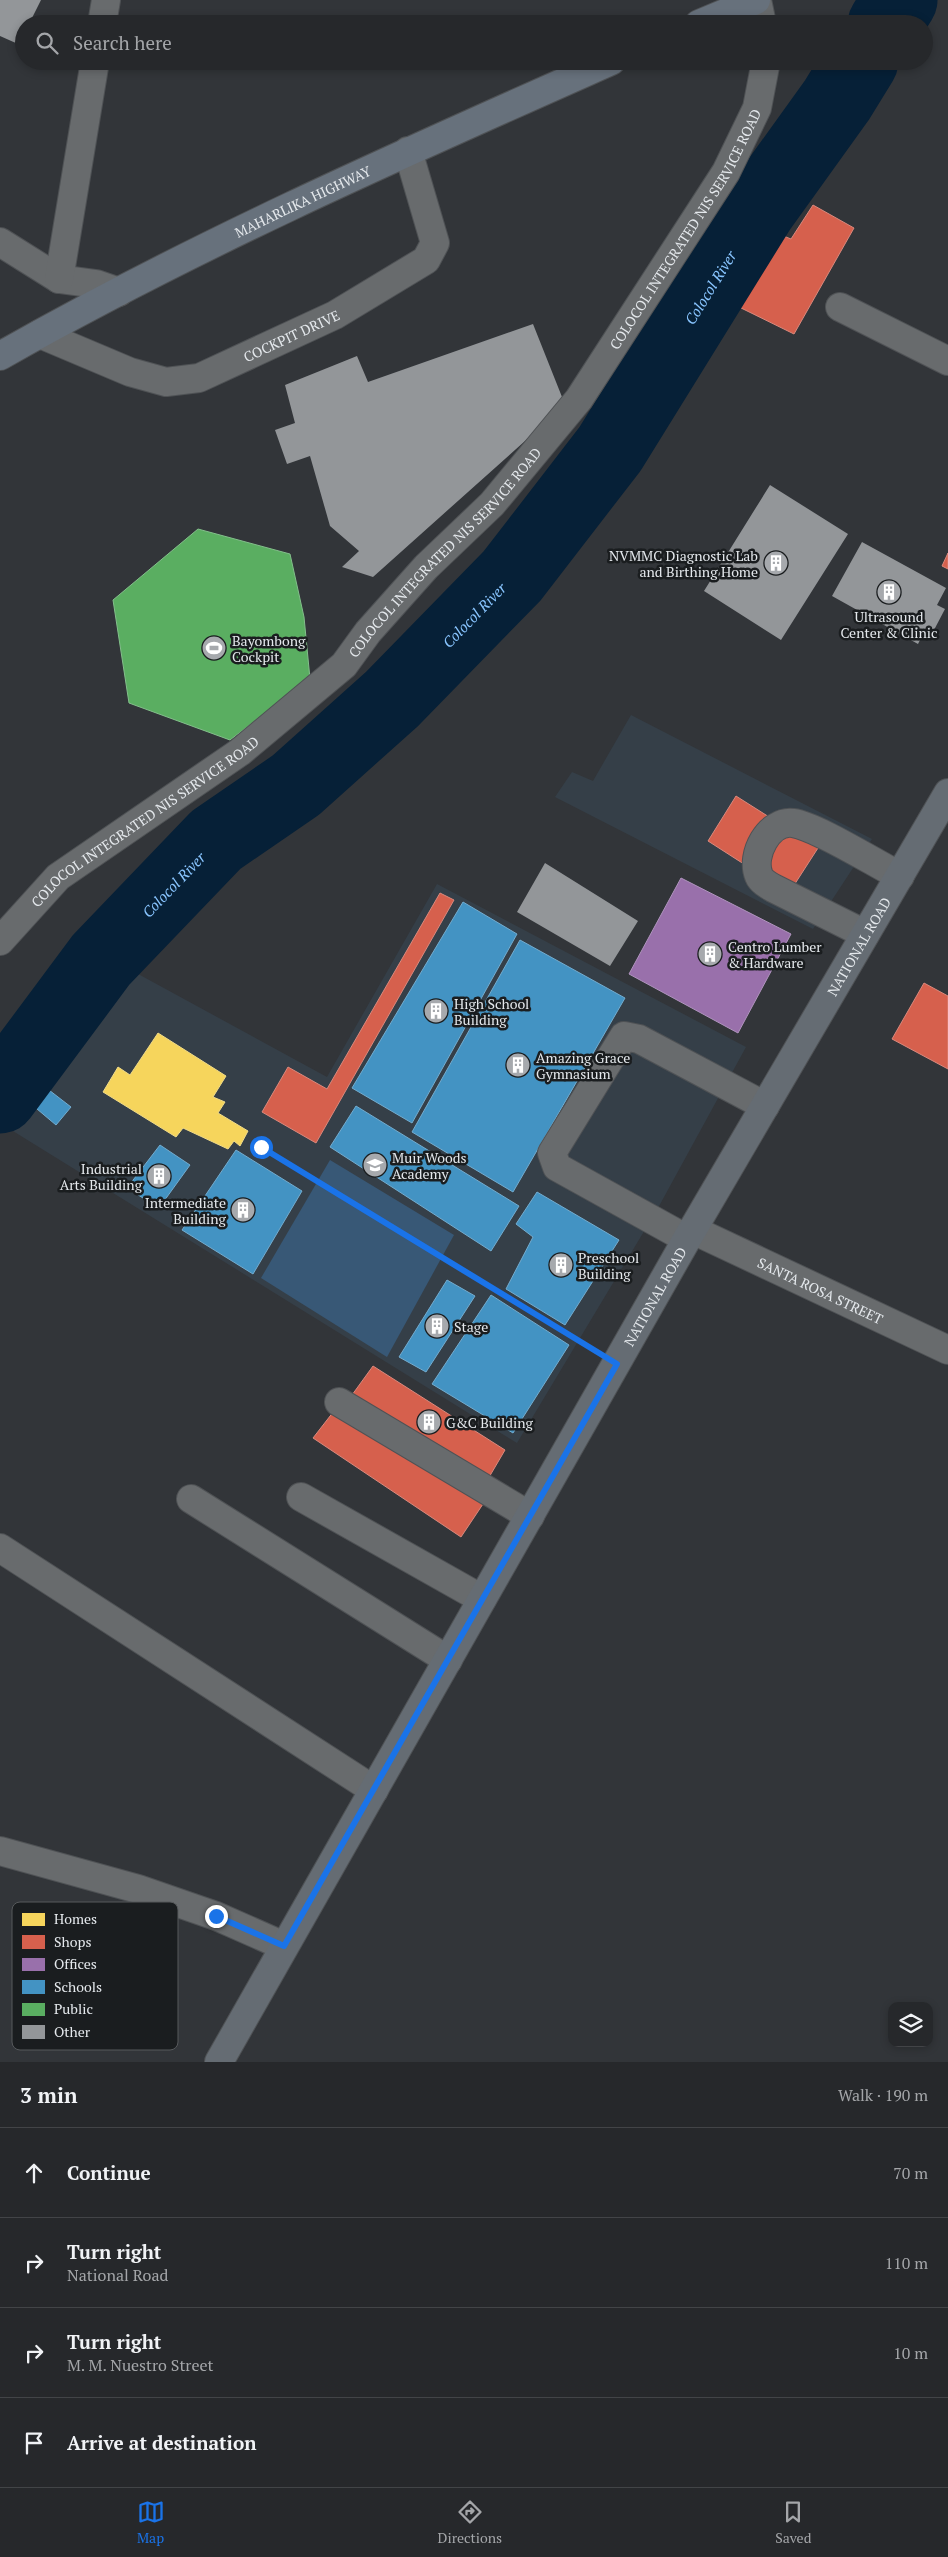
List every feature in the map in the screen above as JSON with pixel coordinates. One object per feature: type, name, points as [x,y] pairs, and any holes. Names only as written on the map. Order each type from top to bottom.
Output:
[{"type":"highway","points":[[720,15],[756,0]]},
{"type":"highway","name":"MAHARLIKA HIGHWAY","points":[[0,356],[119,292],[281,210],[591,70]]},
{"type":"main road","name":"NATIONAL ROAD","points":[[219,2062],[690,1235],[948,793]]},
{"type":"street","points":[[104,15],[106,0]]},
{"type":"street","points":[[756,0],[760,15]]},
{"type":"street","points":[[59,279],[94,70]]},
{"type":"street","name":"COLOCOL INTEGRATED NIS SERVICE ROAD","points":[[0,941],[58,877],[240,752],[344,665],[368,632],[426,567],[492,504],[579,399],[726,172],[758,108],[764,70]]},
{"type":"street","name":"COCKPIT DRIVE","points":[[40,334],[130,372],[166,382],[199,378],[335,315],[426,260],[435,243],[408,151]]},
{"type":"street","points":[[0,242],[59,279],[96,284],[119,292]]},
{"type":"street","points":[[840,307],[948,361]]},
{"type":"street","points":[[866,934],[773,888],[759,878],[756,868],[760,847],[776,828],[794,823],[812,829],[900,876]]},
{"type":"street","name":"SANTA ROSA STREET","points":[[765,1106],[640,1038],[624,1036],[552,1153],[556,1166],[690,1235],[948,1350]]},
{"type":"street","points":[[339,1402],[530,1516]]},
{"type":"street","points":[[301,1497],[482,1599]]},
{"type":"street","points":[[191,1499],[448,1660]]},
{"type":"street","points":[[0,1548],[374,1790]]},
{"type":"street","points":[[0,1851],[138,1889],[176,1902]]},
{"type":"street","points":[[178,1903],[216,1916],[284,1946]]},
{"type":"path","points":[[261,1147],[617,1364]]},
{"type":"shaded area","points":[[631,715],[872,839],[813,929],[555,797],[572,772],[593,781]]},
{"type":"shaded area","name":"Muir Woods Academy","points":[[437,884],[746,1047],[658,1208],[517,1443],[0,1123],[0,1111],[118,963],[327,1077]]},
{"type":"shaded area","points":[[330,1160],[454,1235],[387,1357],[261,1278]]},
{"type":"building: Homes","points":[[158,1033],[226,1076],[213,1097],[225,1102],[218,1113],[248,1131],[240,1146],[234,1141],[228,1149],[183,1128],[176,1137],[103,1092],[118,1067],[130,1075]]},
{"type":"building: Shops","points":[[813,205],[854,228],[794,334],[737,306],[776,233],[791,239]]},
{"type":"building: Shops","points":[[948,553],[948,569],[942,566]]},
{"type":"building: Shops","points":[[736,796],[818,848],[789,893],[708,841]]},
{"type":"building: Shops","points":[[440,893],[454,900],[316,1143],[262,1112],[288,1067],[327,1089]]},
{"type":"building: Shops","points":[[924,983],[948,996],[948,1069],[892,1039]]},
{"type":"building: Shops","name":"G&C Building","points":[[373,1366],[505,1450],[488,1479],[352,1395]]},
{"type":"building: Shops","points":[[334,1411],[485,1501],[461,1537],[313,1438]]},
{"type":"building: Offices","name":"Centro Lumber & Hardware","points":[[681,878],[791,934],[738,1033],[629,974]]},
{"type":"building: Schools","name":"High School Building","points":[[463,902],[517,934],[412,1123],[352,1088]]},
{"type":"building: Schools","name":"Amazing Grace Gymnasium","points":[[520,940],[625,998],[513,1192],[412,1132]]},
{"type":"building: Schools","points":[[36,1080],[71,1107],[56,1125],[24,1098]]},
{"type":"building: Schools","points":[[356,1106],[519,1206],[491,1251],[330,1147]]},
{"type":"building: Schools","name":"Industrial Arts Building","points":[[160,1145],[190,1165],[159,1208],[127,1188]]},
{"type":"building: Schools","name":"Intermediate Building","points":[[236,1150],[302,1191],[253,1274],[182,1230]]},
{"type":"building: Schools","name":"Preschool Building","points":[[537,1192],[619,1240],[565,1325],[506,1289],[533,1237],[516,1224]]},
{"type":"building: Schools","name":"Stage","points":[[447,1280],[475,1296],[426,1372],[399,1357]]},
{"type":"building: Schools","points":[[491,1295],[569,1345],[513,1433],[432,1384]]},
{"type":"building: Public","name":"Bayombong Cockpit","points":[[198,529],[290,554],[304,617],[310,679],[230,740],[129,703],[113,600]]},
{"type":"building: Other","points":[[0,0],[41,0],[34,15],[15,15],[15,43],[0,36]]},
{"type":"building: Other","points":[[533,324],[564,402],[535,432],[373,577],[342,567],[359,551],[330,526],[310,456],[287,464],[275,430],[295,423],[285,385],[357,356],[368,382]]},
{"type":"building: Other","name":"NVMMC Diagnostic Lab and Birthing Home","points":[[770,485],[848,534],[781,640],[704,591]]},
{"type":"building: Other","name":"Ultrasound Center & Clinic","points":[[862,542],[946,588],[937,605],[945,609],[934,630],[927,626],[918,644],[832,596]]},
{"type":"building: Other","points":[[545,863],[638,921],[610,966],[517,912]]},
{"type":"waterway","name":"Colocol River","points":[[891,15],[900,0]]},
{"type":"waterway","name":"Colocol River","points":[[0,1096],[101,960],[216,840],[296,785],[392,699],[512,576],[610,449],[758,210],[837,100],[855,70]]},
{"type":"place","name":"NVMMC Diagnostic Lab and Birthing Home","points":[[776,563]]},
{"type":"place","name":"Ultrasound Center & Clinic","points":[[889,592]]},
{"type":"place","name":"Bayombong Cockpit","points":[[214,648]]},
{"type":"place","name":"Centro Lumber & Hardware","points":[[710,954]]},
{"type":"place","name":"High School Building","points":[[436,1011]]},
{"type":"place","name":"Amazing Grace Gymnasium","points":[[518,1065]]},
{"type":"place","name":"Muir Woods Academy","points":[[375,1165]]},
{"type":"place","name":"Industrial Arts Building","points":[[159,1176]]},
{"type":"place","name":"Intermediate Building","points":[[243,1210]]},
{"type":"place","name":"Preschool Building","points":[[561,1265]]},
{"type":"place","name":"Stage","points":[[437,1326]]},
{"type":"place","name":"G&C Building","points":[[429,1422]]},
{"type":"route","points":[[216,1916],[284,1946],[617,1364],[261,1147]]}]
